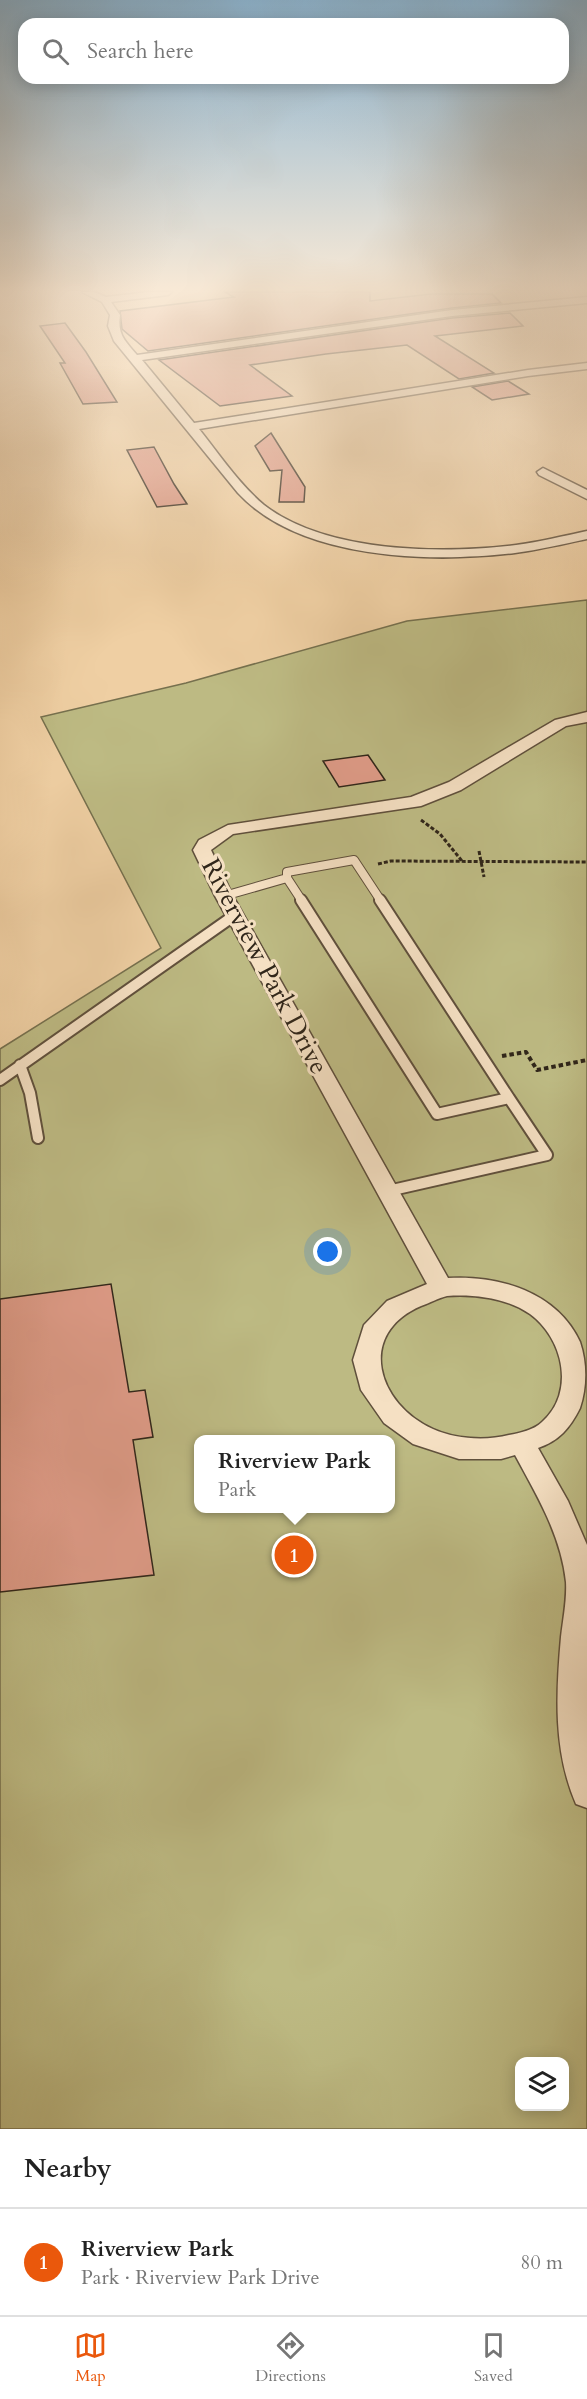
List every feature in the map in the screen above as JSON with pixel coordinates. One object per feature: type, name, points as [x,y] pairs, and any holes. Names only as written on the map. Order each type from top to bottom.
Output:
[{"type":"street","points":[[162,391],[246,494],[262,509],[288,524],[331,538],[417,551],[474,552],[517,549],[587,535]]},
{"type":"street","points":[[191,427],[413,391]]},
{"type":"street","points":[[543,472],[587,495]]},
{"type":"street","name":"Riverview Park Drive","points":[[441,1288],[234,915],[202,850],[205,844],[228,830],[415,802],[455,786],[561,723],[587,717]]},
{"type":"street","points":[[474,1287],[508,1293],[538,1307],[562,1328],[582,1352],[580,1380],[572,1407],[552,1429],[522,1444],[487,1450],[450,1446],[416,1434],[389,1414],[371,1389],[366,1362],[371,1336],[387,1314],[411,1298],[441,1288],[474,1287]]},
{"type":"street","points":[[522,1444],[566,1525],[576,1553],[580,1582],[580,1612],[576,1632],[572,1717],[576,1753],[587,1793]]},
{"type":"lane","points":[[388,1191],[547,1155],[354,860],[287,872],[287,878],[437,1114],[509,1098]]},
{"type":"lane","points":[[224,896],[287,878]]},
{"type":"lane","points":[[0,1080],[234,915]]},
{"type":"lane","points":[[20,1065],[30,1094],[38,1138]]},
{"type":"path","points":[[388,805],[410,814],[435,829],[462,861]]},
{"type":"path","points":[[479,851],[484,877]]},
{"type":"path","points":[[391,861],[587,862]]},
{"type":"path","points":[[484,1060],[526,1052],[537,1070],[587,1060]]},
{"type":"shaded area","points":[[587,600],[587,2129],[0,2129],[0,1049],[161,948],[41,717],[186,683],[407,621]]},
{"type":"building","points":[[76,391],[110,391],[117,402],[83,404]]},
{"type":"building","points":[[201,391],[286,391],[292,396],[220,406]]},
{"type":"building","points":[[479,391],[525,391],[529,394],[492,400]]},
{"type":"building","points":[[271,433],[305,487],[304,502],[279,502],[282,470],[270,471],[255,446]]},
{"type":"building","points":[[154,447],[187,504],[157,507],[127,450]]},
{"type":"building","points":[[368,755],[385,780],[339,787],[323,761]]},
{"type":"building","points":[[111,1284],[129,1392],[145,1390],[153,1437],[133,1440],[154,1575],[0,1592],[0,1299]]},
{"type":"place","name":"Riverview Park","points":[[294,1555]]}]
